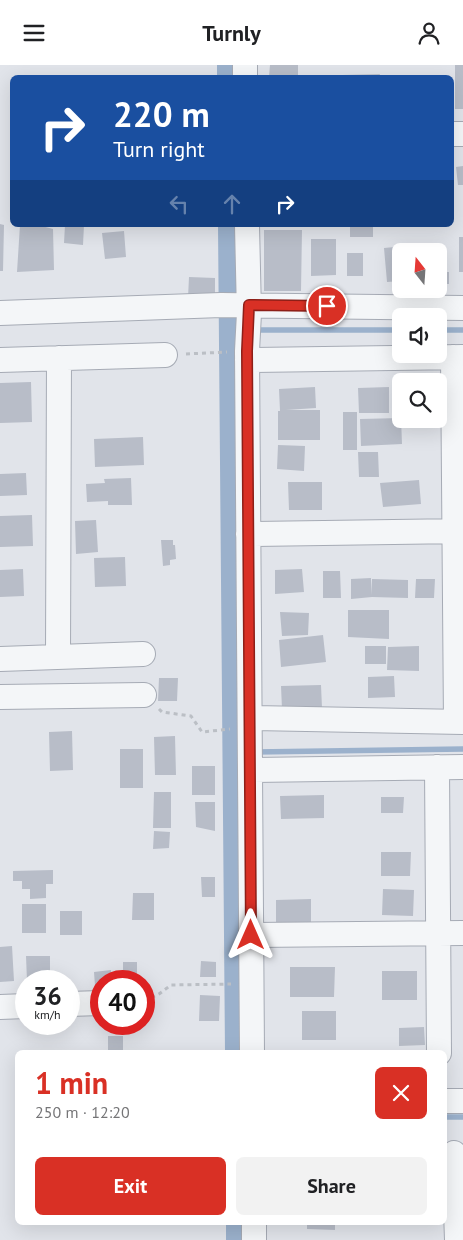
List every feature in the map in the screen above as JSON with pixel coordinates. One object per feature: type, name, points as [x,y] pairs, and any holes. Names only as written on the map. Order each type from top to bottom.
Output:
[{"type":"street","points":[[247,227],[252,1050]]},
{"type":"street","points":[[0,313],[220,305],[247,308],[463,307]]},
{"type":"street","points":[[247,353],[458,357],[459,722],[250,722]]},
{"type":"street","points":[[0,360],[165,355]]},
{"type":"street","points":[[58,656],[59,358]]},
{"type":"street","points":[[248,534],[459,531]]},
{"type":"street","points":[[0,659],[143,654]]},
{"type":"street","points":[[0,697],[144,695]]},
{"type":"street","points":[[250,766],[463,767]]},
{"type":"street","points":[[437,767],[439,1050]]},
{"type":"street","points":[[251,935],[463,933]]},
{"type":"street","points":[[0,1007],[15,1006]]},
{"type":"street","points":[[447,1101],[463,1101]]},
{"type":"street","points":[[454,1153],[457,1240]]},
{"type":"street","points":[[254,1225],[254,1240]]},
{"type":"path","points":[[165,355],[213,352]]},
{"type":"path","points":[[144,695],[162,713],[192,716],[202,732],[250,722]]},
{"type":"path","points":[[155,996],[171,985],[218,984]]},
{"type":"building","points":[[270,65],[298,65],[298,75],[269,75]]},
{"type":"building","points":[[455,65],[463,65],[463,109],[455,109]]},
{"type":"building","points":[[380,74],[380,75],[342,75]]},
{"type":"building","points":[[463,166],[463,185],[458,185],[456,167]]},
{"type":"building","points":[[0,224],[4,225],[3,271],[0,271]]},
{"type":"building","points":[[20,227],[46,227],[53,229],[54,270],[17,272]]},
{"type":"building","points":[[65,227],[84,227],[83,245],[64,243]]},
{"type":"building","points":[[350,227],[373,227],[373,237],[350,237]]},
{"type":"building","points":[[264,230],[302,230],[301,291],[264,291]]},
{"type":"building","points":[[124,231],[126,257],[105,259],[102,233]]},
{"type":"building","points":[[459,237],[463,237],[463,272],[459,272]]},
{"type":"building","points":[[311,239],[336,239],[336,275],[311,276]]},
{"type":"building","points":[[392,247],[392,282],[387,282],[384,248]]},
{"type":"building","points":[[347,253],[363,253],[363,276],[347,276]]},
{"type":"building","points":[[189,277],[215,278],[215,299],[188,298]]},
{"type":"building","points":[[31,382],[32,422],[0,423],[0,383]]},
{"type":"building","points":[[315,387],[316,408],[286,410],[320,410],[320,440],[278,440],[279,389]]},
{"type":"building","points":[[389,387],[389,413],[359,413],[358,388]]},
{"type":"building","points":[[343,412],[357,412],[357,450],[343,450]]},
{"type":"building","points":[[392,418],[392,428],[401,428],[402,444],[361,446],[360,419]]},
{"type":"building","points":[[143,437],[144,465],[95,467],[94,439]]},
{"type":"building","points":[[278,445],[305,446],[304,471],[277,469]]},
{"type":"building","points":[[358,452],[378,452],[379,477],[359,477]]},
{"type":"building","points":[[26,473],[27,495],[0,496],[0,474]]},
{"type":"building","points":[[131,478],[132,505],[108,505],[108,501],[87,502],[86,484],[105,483],[104,479]]},
{"type":"building","points":[[419,480],[421,504],[383,507],[380,483]]},
{"type":"building","points":[[288,482],[322,482],[322,510],[289,510]]},
{"type":"building","points":[[32,515],[33,546],[0,547],[0,516]]},
{"type":"building","points":[[96,520],[98,552],[76,554],[75,521]]},
{"type":"building","points":[[161,540],[173,540],[173,545],[175,545],[176,559],[170,560],[170,565],[163,566]]},
{"type":"building","points":[[125,557],[126,586],[95,587],[94,558]]},
{"type":"building","points":[[23,569],[24,596],[0,597],[0,570]]},
{"type":"building","points":[[302,569],[304,592],[275,594],[275,570]]},
{"type":"building","points":[[323,571],[340,571],[341,598],[323,598]]},
{"type":"building","points":[[371,578],[371,595],[372,579],[408,580],[408,598],[372,597],[351,599],[351,579]]},
{"type":"building","points":[[416,579],[435,579],[434,598],[415,598]]},
{"type":"building","points":[[348,610],[389,610],[389,639],[348,637]]},
{"type":"building","points":[[280,612],[309,613],[308,635],[282,636]]},
{"type":"building","points":[[323,635],[326,662],[281,667],[279,640]]},
{"type":"building","points":[[365,646],[386,646],[386,664],[365,664]]},
{"type":"building","points":[[419,646],[419,671],[387,670],[388,647]]},
{"type":"building","points":[[394,676],[395,697],[368,698],[368,677]]},
{"type":"building","points":[[159,678],[178,678],[177,701],[158,701]]},
{"type":"building","points":[[321,685],[322,708],[282,709],[281,686]]},
{"type":"building","points":[[72,731],[73,770],[50,771],[49,732]]},
{"type":"building","points":[[175,736],[176,775],[155,775],[154,737]]},
{"type":"building","points":[[120,749],[143,749],[143,788],[120,788]]},
{"type":"building","points":[[192,766],[215,766],[215,795],[192,795]]},
{"type":"building","points":[[154,792],[171,792],[171,828],[153,828]]},
{"type":"building","points":[[324,795],[324,818],[281,819],[280,796]]},
{"type":"building","points":[[381,797],[404,797],[403,813],[381,813]]},
{"type":"building","points":[[195,802],[215,802],[215,831],[196,827]]},
{"type":"building","points":[[154,831],[170,832],[169,848],[153,849]]},
{"type":"building","points":[[381,852],[411,852],[410,876],[381,876]]},
{"type":"building","points":[[53,870],[53,884],[46,884],[46,898],[30,899],[30,889],[22,889],[22,881],[13,881],[13,871]]},
{"type":"building","points":[[201,877],[215,877],[215,897],[202,897]]},
{"type":"building","points":[[383,889],[414,890],[413,916],[382,915]]},
{"type":"building","points":[[133,893],[154,893],[154,920],[132,920]]},
{"type":"building","points":[[311,899],[311,922],[276,922],[276,900]]},
{"type":"building","points":[[22,904],[46,904],[46,933],[22,933]]},
{"type":"building","points":[[60,911],[82,911],[82,935],[60,935]]},
{"type":"building","points":[[12,946],[14,981],[0,982],[0,947]]},
{"type":"building","points":[[26,956],[50,956],[50,970],[27,970]]},
{"type":"building","points":[[201,961],[216,962],[216,977],[200,977]]},
{"type":"building","points":[[123,962],[137,962],[137,970],[123,970]]},
{"type":"building","points":[[290,967],[335,967],[334,997],[290,997]]},
{"type":"building","points":[[382,971],[417,971],[417,1000],[382,1000]]},
{"type":"building","points":[[200,995],[220,996],[219,1021],[199,1021]]},
{"type":"building","points":[[302,1011],[336,1011],[336,1040],[302,1040]]},
{"type":"building","points":[[424,1027],[425,1045],[399,1046],[399,1028]]},
{"type":"building","points":[[108,1036],[123,1036],[123,1050],[108,1050]]},
{"type":"building","points":[[307,1225],[335,1225],[335,1230],[307,1229]]},
{"type":"waterway","points":[[227,65],[227,75]]},
{"type":"waterway","points":[[228,227],[235,1050]]},
{"type":"waterway","points":[[229,330],[242,330]]},
{"type":"waterway","points":[[253,330],[392,330]]},
{"type":"waterway","points":[[447,330],[463,330]]},
{"type":"waterway","points":[[255,752],[463,749]]},
{"type":"waterway","points":[[232,752],[243,752]]},
{"type":"waterway","points":[[447,1117],[463,1117]]},
{"type":"waterway","points":[[236,1225],[236,1240]]},
{"type":"route","points":[[251,935],[247,351],[249,305],[327,306]]}]
